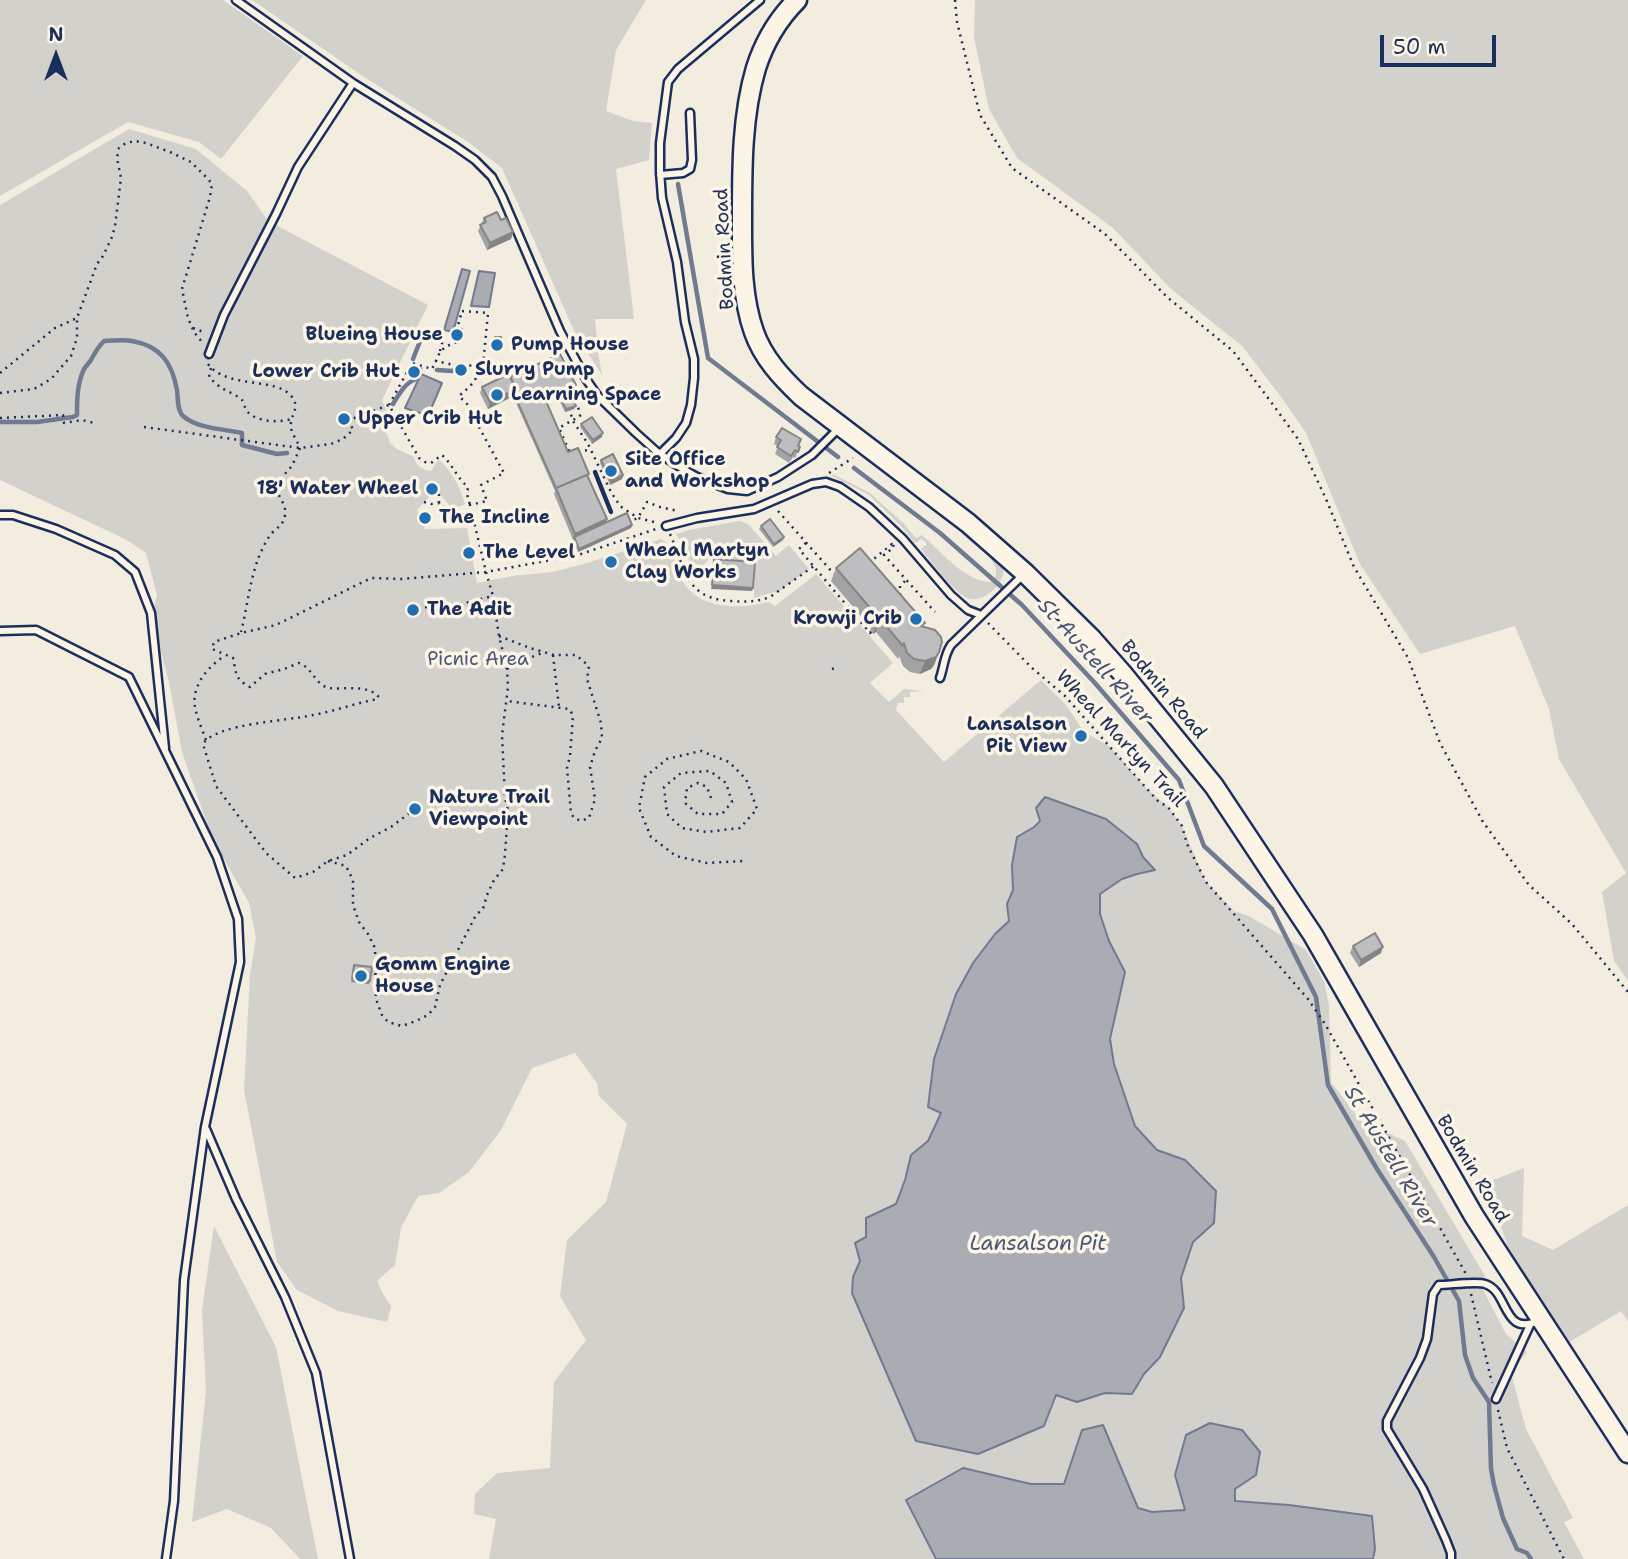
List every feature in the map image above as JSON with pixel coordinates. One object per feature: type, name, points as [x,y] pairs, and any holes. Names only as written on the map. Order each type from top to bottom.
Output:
[{"type":"main road","name":"Bodmin Road","points":[[797,0],[781,18],[756,68],[744,140],[743,275],[749,316],[763,352],[785,380],[834,432],[869,448],[968,523],[1021,577],[1063,609],[1100,648],[1214,786],[1313,935],[1535,1322],[1628,1452]]},
{"type":"lane","points":[[236,0],[352,83],[455,145],[492,177],[560,331],[586,379],[597,395],[660,454],[698,477],[728,489],[747,491],[778,477],[812,455],[834,432]]},
{"type":"lane","points":[[660,454],[676,438],[685,423],[691,405],[694,378],[694,359],[685,322],[677,262],[662,198],[660,143],[668,82],[678,69],[760,0]]},
{"type":"lane","points":[[209,354],[224,315],[298,167],[352,83]]},
{"type":"lane","points":[[660,175],[683,173],[690,169],[690,113]]},
{"type":"lane","points":[[666,526],[754,509],[812,484],[826,482],[840,487],[869,507],[903,539],[951,595],[968,610],[981,615]]},
{"type":"lane","points":[[0,516],[13,516],[56,529],[115,555],[135,572],[150,613],[165,753]]},
{"type":"lane","points":[[940,678],[946,653],[951,645],[1021,577]]},
{"type":"lane","points":[[0,631],[36,630],[129,677],[216,857],[239,919],[240,962],[205,1128],[184,1280],[174,1501],[166,1559]]},
{"type":"lane","points":[[205,1128],[236,1199],[285,1297],[316,1373],[350,1559]]},
{"type":"lane","points":[[1451,1559],[1433,1510],[1387,1429],[1387,1421],[1420,1358],[1427,1339],[1433,1294],[1439,1285],[1488,1285],[1495,1290],[1507,1313],[1516,1322],[1522,1325],[1535,1322]]},
{"type":"lane","points":[[1496,1399],[1535,1322]]},
{"type":"path","points":[[955,0],[957,22],[980,115],[1012,167],[1105,234],[1167,297],[1233,351],[1278,411],[1298,439],[1354,567],[1408,658],[1440,743],[1483,822],[1529,886],[1572,924],[1628,992]]},
{"type":"path","points":[[0,393],[34,389],[51,379],[71,356],[77,338],[77,318],[97,264],[115,226],[121,178],[117,158],[119,148],[135,141],[146,143],[191,162],[212,184],[182,289],[188,318],[209,354],[207,362],[211,368],[228,378],[287,392],[296,407],[291,428],[300,448],[292,466],[275,485],[283,501],[285,519],[272,533],[257,561],[241,633]]},
{"type":"path","points":[[436,361],[483,366],[488,313],[461,311],[457,329],[463,332],[463,339],[440,351]]},
{"type":"path","points":[[0,373],[55,328],[77,318]]},
{"type":"path","points":[[144,428],[300,448],[331,444],[343,439],[353,429],[349,420],[388,405],[412,363],[432,369],[443,340]]},
{"type":"path","points":[[470,505],[486,501],[481,485],[504,473],[474,418],[474,411],[459,396],[479,374],[479,366]]},
{"type":"path","points":[[211,368],[209,377],[242,401],[250,414],[278,421],[292,418]]},
{"type":"path","points":[[568,379],[579,416],[559,428],[570,453],[591,450]]},
{"type":"path","points":[[328,861],[346,866],[353,880],[353,905],[359,922],[375,948],[376,999],[382,1015],[388,1021],[402,1026],[428,1015],[435,1007],[445,972],[476,915],[483,909],[494,880],[503,869],[508,811],[502,735],[507,701],[507,669],[494,596],[467,495],[468,487],[459,480],[457,472],[442,455],[431,463],[419,458],[388,405]]},
{"type":"path","points":[[569,408],[573,421],[620,506],[638,518],[666,526]]},
{"type":"path","points":[[0,418],[63,415],[64,423],[82,420],[94,423]]},
{"type":"path","points":[[812,484],[869,448]]},
{"type":"path","points":[[578,450],[580,456]]},
{"type":"path","points":[[439,494],[438,509],[444,523]]},
{"type":"path","points":[[424,502],[439,503],[453,514],[472,515]]},
{"type":"path","points":[[628,522],[638,518],[647,502],[680,511]]},
{"type":"path","points":[[769,502],[836,576]]},
{"type":"path","points":[[415,809],[347,855],[328,861],[313,872],[295,878],[266,853],[216,786],[203,744],[216,733],[249,725],[312,716],[378,699],[378,696],[374,691],[328,688],[322,685],[306,665],[299,663],[265,674],[250,687],[236,676],[233,658],[212,649],[214,642],[276,625],[372,578],[401,579],[486,572],[573,556],[666,526]]},
{"type":"path","points":[[666,526],[686,574],[699,592],[715,599],[750,602],[764,600],[814,566]]},
{"type":"path","points":[[806,543],[799,549],[870,634],[880,625]]},
{"type":"path","points":[[864,567],[892,544],[894,547],[884,555],[935,612]]},
{"type":"path","points":[[573,556],[570,548],[575,546]]},
{"type":"path","points":[[892,602],[901,593],[900,586],[906,580]]},
{"type":"path","points":[[418,608],[466,603],[494,596]]},
{"type":"path","name":"Wheal Martyn Trail","points":[[981,615],[1032,668],[1065,696],[1158,801],[1168,807],[1182,826],[1187,844],[1206,882],[1308,999],[1325,1024]]},
{"type":"path","points":[[499,636],[553,655],[576,655],[589,666],[587,679],[601,723],[602,738],[590,767],[595,799],[586,821],[577,820],[571,813],[567,768],[573,715],[569,709],[507,701]]},
{"type":"path","points":[[507,669],[544,652]]},
{"type":"path","points":[[206,740],[194,705],[197,689],[214,663],[227,655]]},
{"type":"path","points":[[553,655],[559,708]]},
{"type":"path","points":[[711,798],[707,787],[698,783],[687,788],[685,803],[698,814],[722,814],[732,802],[726,783],[710,771],[681,773],[664,787],[667,814],[682,828],[706,832],[740,828],[757,809],[746,779],[729,762],[701,751],[667,758],[645,777],[639,808],[651,837],[676,856],[706,863],[744,861]]},
{"type":"green space","points":[[0,0],[223,0],[303,56],[221,159],[199,142],[128,122],[0,196]]},
{"type":"green space","points":[[252,0],[646,0],[616,50],[606,111],[633,121],[652,123],[649,160],[616,169],[634,319],[595,319],[602,375],[575,333],[502,168],[468,142],[364,77]]},
{"type":"green space","points":[[975,0],[1628,0],[1628,981],[1614,961],[1602,892],[1626,873],[1559,759],[1549,709],[1515,626],[1420,654],[1360,564],[1306,433],[1242,346],[1171,289],[1113,228],[1017,158],[989,109],[974,37]]},
{"type":"green space","name":"Picnic Area","points":[[129,129],[196,149],[247,191],[268,221],[428,305],[382,400],[388,415],[385,429],[390,443],[414,457],[420,467],[431,471],[438,460],[455,480],[465,504],[456,508],[449,505],[436,489],[417,510],[425,529],[467,528],[477,583],[553,572],[661,539],[670,549],[685,585],[694,594],[716,604],[743,606],[769,602],[775,606],[816,574],[893,663],[870,683],[889,702],[904,689],[924,691],[910,692],[910,697],[904,697],[904,703],[898,703],[896,710],[944,762],[1041,680],[1066,705],[1084,732],[1109,746],[1148,790],[1168,807],[1182,826],[1206,882],[1234,911],[1249,916],[1306,950],[1324,981],[1329,1005],[1331,1082],[1360,1120],[1405,1141],[1485,1276],[1480,1284],[1506,1334],[1527,1352],[1511,1373],[1526,1429],[1573,1518],[1564,1522],[1584,1559],[489,1559],[496,1519],[474,1514],[475,1494],[497,1473],[550,1468],[554,1382],[586,1340],[560,1296],[567,1240],[606,1202],[627,1124],[599,1096],[597,1083],[575,1053],[532,1068],[501,1130],[469,1172],[439,1193],[418,1196],[401,1228],[395,1265],[377,1281],[391,1306],[387,1322],[338,1311],[297,1290],[277,1262],[244,1090],[250,974],[256,938],[249,903],[212,838],[182,752],[169,682],[154,625],[157,595],[146,553],[125,539],[0,480],[0,205]],"holes":[[[1045,797],[1106,819],[1137,844],[1143,857],[1155,870],[1126,878],[1100,894],[1100,914],[1109,941],[1125,972],[1110,1039],[1115,1068],[1135,1126],[1157,1150],[1185,1160],[1214,1223],[1193,1242],[1181,1278],[1184,1308],[1161,1357],[1144,1374],[1132,1393],[1105,1393],[1077,1402],[1055,1395],[978,1454],[916,1441],[852,1293],[853,1277],[861,1261],[855,1243],[867,1237],[866,1218],[896,1204],[911,1155],[928,1141],[941,1112],[934,1059],[956,994],[973,963],[995,934],[1009,922],[1007,904],[1013,890],[1012,865],[1017,837],[1037,822]]]},
{"type":"green space","points":[[833,474],[870,493],[916,538],[922,535],[963,572],[991,582],[996,575],[996,569],[986,549],[1002,566],[1002,578],[998,585],[980,598],[967,598],[962,595],[921,549],[927,544],[922,539],[915,543],[869,495],[832,476]]},
{"type":"green space","points":[[739,521],[748,524],[776,556],[789,545],[809,569],[781,590],[754,598],[755,564],[709,559],[700,569],[692,572],[685,548],[676,534]]},
{"type":"green space","points":[[1524,1168],[1522,1236],[1553,1250],[1628,1205],[1628,1321],[1621,1311],[1568,1343],[1515,1267],[1486,1183]]},
{"type":"green space","points":[[214,1226],[276,1347],[318,1559],[300,1559],[271,1528],[227,1509],[192,1522],[206,1391],[202,1310]]},
{"type":"water","points":[[462,269],[470,271],[453,332],[444,330]]},
{"type":"water","points":[[479,271],[495,273],[489,307],[471,306]]},
{"type":"water","points":[[421,374],[442,383],[428,416],[405,408]]},
{"type":"water","name":"Lansalson Pit","points":[[1045,797],[1106,819],[1137,844],[1143,857],[1155,870],[1122,879],[1100,894],[1100,914],[1109,941],[1125,972],[1110,1039],[1114,1064],[1135,1126],[1157,1150],[1185,1160],[1216,1191],[1214,1223],[1193,1242],[1181,1278],[1184,1308],[1160,1357],[1144,1374],[1132,1394],[1105,1393],[1077,1402],[1056,1395],[1044,1426],[978,1454],[916,1441],[852,1293],[853,1277],[860,1261],[855,1243],[866,1237],[866,1218],[896,1204],[911,1155],[928,1141],[941,1113],[928,1107],[934,1059],[956,994],[973,963],[995,934],[1009,921],[1007,904],[1013,890],[1012,865],[1017,837],[1040,821],[1036,808]]},
{"type":"water","points":[[1210,1423],[1242,1430],[1260,1452],[1256,1475],[1235,1489],[1235,1501],[1372,1516],[1375,1549],[1373,1559],[936,1559],[906,1500],[963,1468],[1031,1484],[1064,1484],[1082,1430],[1103,1425],[1138,1508],[1152,1512],[1185,1510],[1175,1475],[1186,1435]]},
{"type":"building","points":[[497,212],[501,220],[506,218],[513,232],[490,243],[480,225],[486,222],[484,218]]},
{"type":"building","points":[[456,328],[462,329],[460,336],[454,334]]},
{"type":"building","points":[[495,337],[501,337],[501,348],[495,347]]},
{"type":"building","points":[[560,354],[576,385],[569,390],[576,406],[566,409],[559,395],[546,401],[568,452],[578,448],[589,474],[556,488],[514,394],[516,389],[510,377]]},
{"type":"building","points":[[509,374],[516,389],[490,402],[482,387]]},
{"type":"building","points":[[592,417],[603,433],[593,440],[581,424]]},
{"type":"building","points":[[782,428],[801,439],[798,452],[795,450],[791,456],[777,447],[781,440],[776,437]]},
{"type":"building","name":"Site Office and Workshop","points":[[613,454],[623,475],[611,481],[601,460]]},
{"type":"building","points":[[587,475],[607,519],[575,534],[556,488]]},
{"type":"building","points":[[627,513],[632,525],[579,549],[574,537]]},
{"type":"building","points":[[770,519],[784,537],[774,544],[761,526]]},
{"type":"building","points":[[860,548],[925,623],[921,626],[935,630],[941,637],[942,642],[936,657],[925,661],[914,659],[907,653],[904,643],[903,646],[880,619],[878,621],[875,617],[877,616],[836,568]]},
{"type":"building","points":[[714,559],[755,562],[753,588],[712,585]]},
{"type":"building","points":[[1375,933],[1383,947],[1361,960],[1353,946]]},
{"type":"building","name":"Gomm Engine House","points":[[354,965],[372,967],[370,981],[352,979]]},
{"type":"waterway","name":"St Austell River","points":[[678,184],[708,358],[838,457]]},
{"type":"waterway","points":[[413,359],[424,331]]},
{"type":"waterway","points":[[0,422],[37,422],[77,415],[82,375],[98,348],[104,341],[129,340],[157,351],[168,364],[175,380],[183,416],[204,426],[242,433],[242,445],[277,454],[287,453]]},
{"type":"waterway","points":[[393,404],[405,386],[416,379],[420,369],[413,367]]},
{"type":"waterway","points":[[437,370],[452,371],[461,368]]},
{"type":"waterway","name":"St Austell River","points":[[854,468],[940,533],[1022,605],[1094,682],[1179,780],[1204,846],[1272,909],[1316,997],[1328,1085],[1459,1301],[1465,1355],[1473,1378],[1489,1402],[1491,1469],[1503,1518],[1517,1549],[1527,1553],[1531,1559]]},
{"type":"railway","points":[[595,472],[611,512]]},
{"type":"place","name":"Blueing House","points":[[457,335]]},
{"type":"place","name":"Pump House","points":[[497,345]]},
{"type":"place","name":"Slurry Pump","points":[[461,370]]},
{"type":"place","name":"Lower Crib Hut","points":[[414,372]]},
{"type":"place","name":"Learning Space","points":[[497,395]]},
{"type":"place","name":"Upper Crib Hut","points":[[344,419]]},
{"type":"place","name":"Site Office and Workshop","points":[[611,471]]},
{"type":"place","name":"18' Water Wheel","points":[[432,489]]},
{"type":"place","name":"The Incline","points":[[425,518]]},
{"type":"place","name":"The Level","points":[[469,553]]},
{"type":"place","name":"Wheal Martyn Clay Works","points":[[611,562]]},
{"type":"place","name":"The Adit","points":[[413,610]]},
{"type":"place","name":"Krowji Crib","points":[[916,619]]},
{"type":"place","name":"Lansalson Pit View","points":[[1081,736]]},
{"type":"place","name":"Nature Trail Viewpoint","points":[[415,809]]},
{"type":"place","name":"Gomm Engine House","points":[[361,976]]}]
